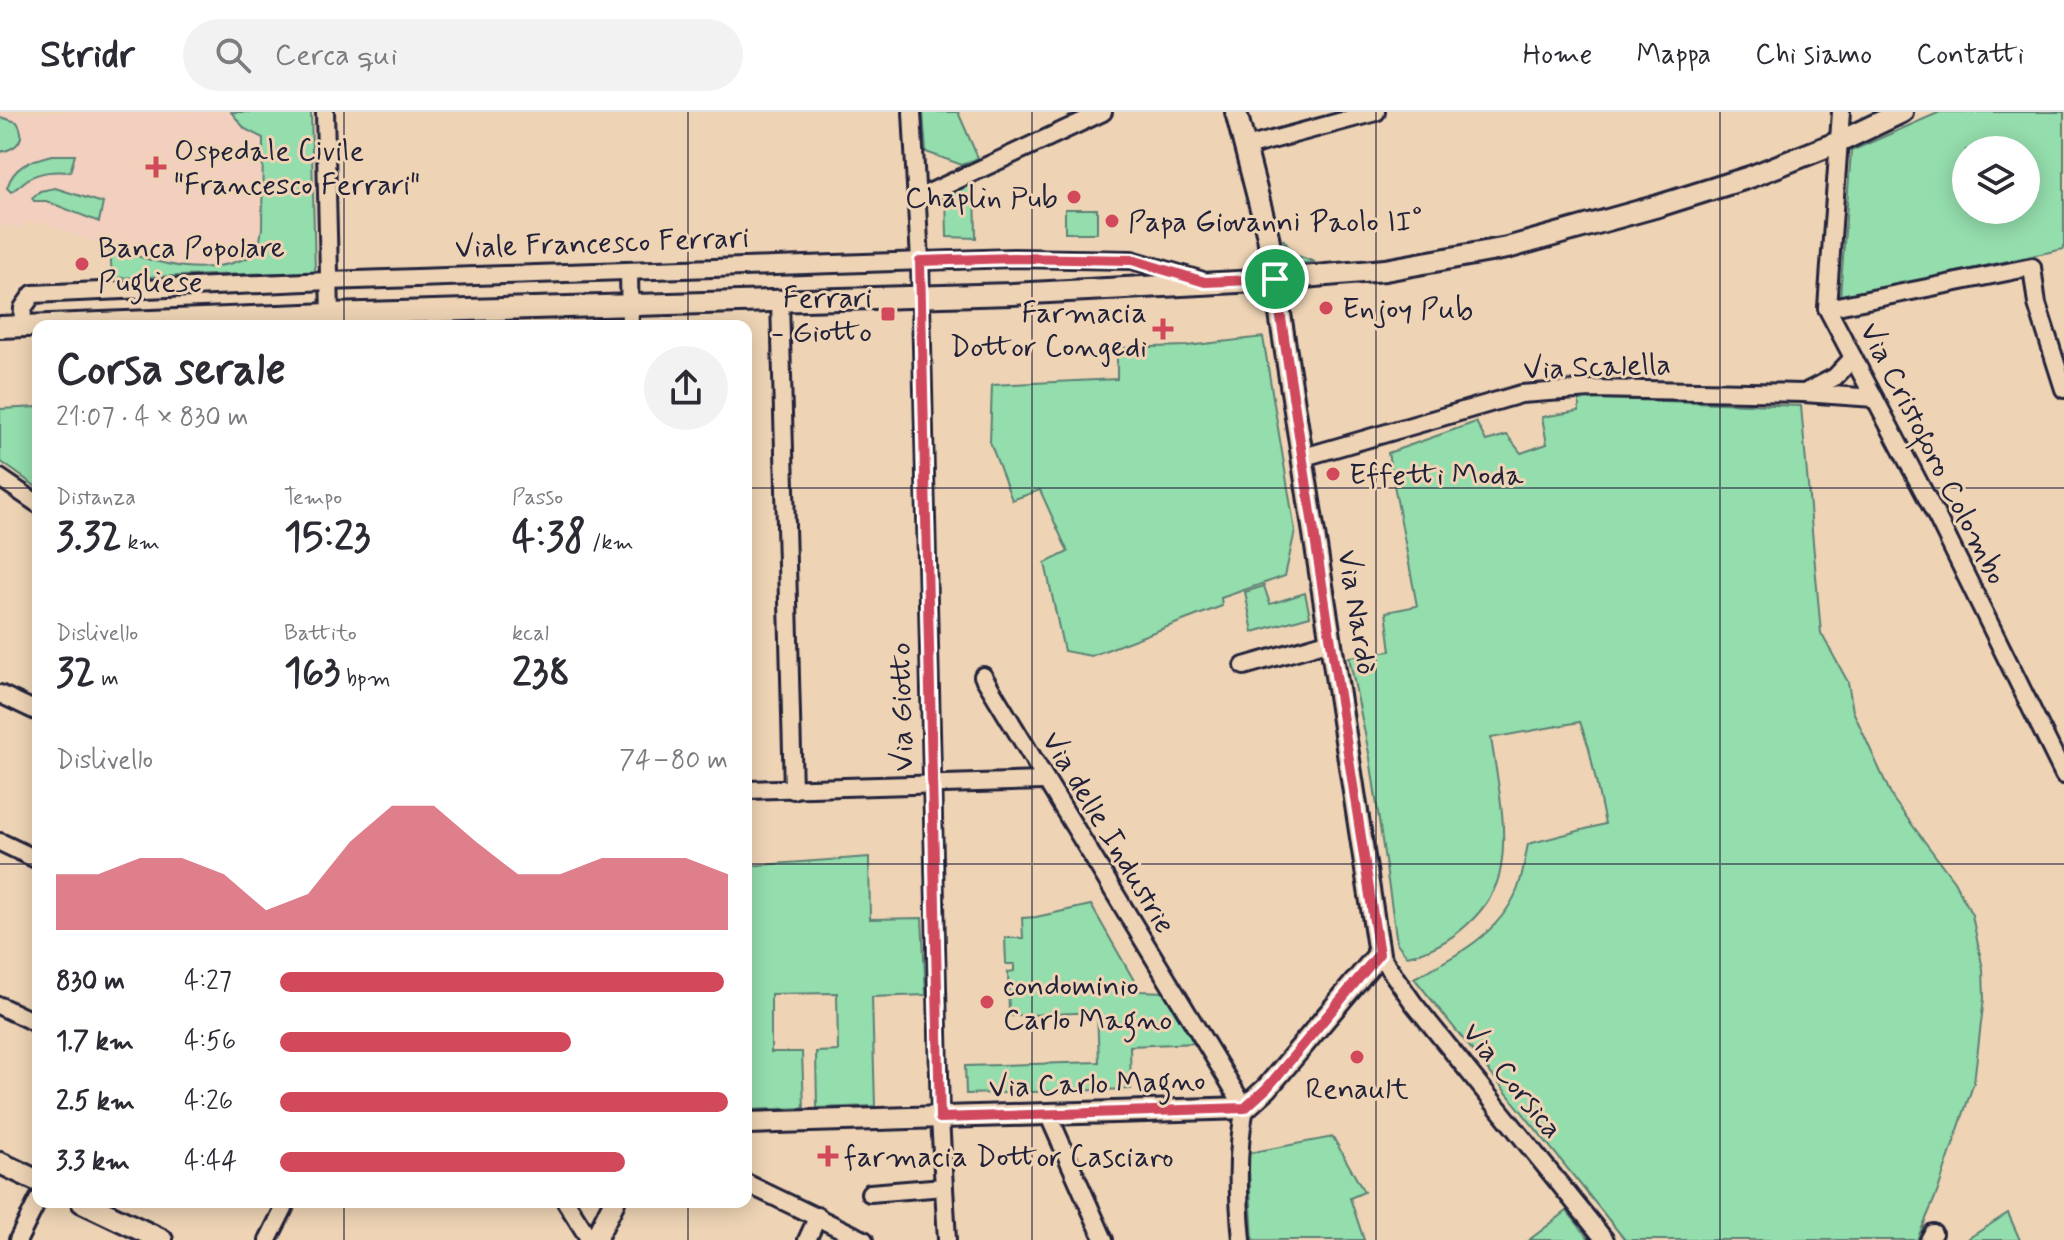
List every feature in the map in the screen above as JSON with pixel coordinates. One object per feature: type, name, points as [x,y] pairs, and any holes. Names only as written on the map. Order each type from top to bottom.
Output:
[{"type":"street","points":[[325,112],[330,314]]},
{"type":"street","name":"Via Giotto","points":[[912,112],[920,261],[930,784],[940,1118],[947,1240]]},
{"type":"street","points":[[918,198],[1103,112]]},
{"type":"street","name":"Via Nardò","points":[[1236,112],[1268,236],[1379,954]]},
{"type":"street","points":[[1246,147],[1376,112]]},
{"type":"street","name":"Via Cristoforo Colombo","points":[[1841,112],[1827,308],[1938,519],[2064,773]]},
{"type":"street","name":"Viale Francesco Ferrari","points":[[291,320],[330,314],[483,318],[629,305],[1117,289],[1385,270],[1507,248],[1750,177],[1841,141],[1902,112]]},
{"type":"street","name":"Viale Francesco Ferrari","points":[[22,326],[23,308],[33,294],[328,281],[920,261],[1132,260],[1205,282]]},
{"type":"street","points":[[1827,308],[2032,267],[2037,304],[2064,389]]},
{"type":"street","points":[[629,272],[630,320]]},
{"type":"street","points":[[780,300],[793,790]]},
{"type":"street","name":"Viale Francesco Ferrari","points":[[0,327],[32,326]]},
{"type":"street","points":[[1804,393],[1835,377],[1853,358]]},
{"type":"street","name":"Via Scalella","points":[[1304,457],[1521,394],[1591,389],[1804,393],[1874,398]]},
{"type":"street","points":[[0,478],[32,500]]},
{"type":"street","points":[[1244,666],[1331,641]]},
{"type":"street","name":"Via delle Industrie","points":[[983,676],[1245,1108]]},
{"type":"street","points":[[0,694],[32,709]]},
{"type":"street","points":[[752,790],[1044,781]]},
{"type":"street","points":[[0,842],[32,857]]},
{"type":"street","name":"Via Carlo Magno","points":[[752,1123],[1245,1108],[1267,1088],[1379,954]]},
{"type":"street","name":"Via Corsica","points":[[1379,954],[1414,1004],[1605,1240]]},
{"type":"street","points":[[0,1006],[32,1021]]},
{"type":"street","points":[[1242,1240],[1239,1182],[1241,1127],[1245,1108]]},
{"type":"street","points":[[1048,1114],[1104,1240]]},
{"type":"street","points":[[0,1163],[32,1178]]},
{"type":"street","points":[[752,1186],[864,1240]]},
{"type":"street","points":[[870,1193],[944,1187]]},
{"type":"street","points":[[18,1240],[34,1208]]},
{"type":"street","points":[[95,1208],[162,1240]]},
{"type":"street","points":[[268,1240],[284,1208]]},
{"type":"street","points":[[570,1208],[593,1240],[611,1208]]},
{"type":"street","points":[[807,1240],[818,1216]]},
{"type":"shaded area","name":"Ospedale Civile \"Francesco Ferrari\"","points":[[0,112],[311,112],[315,272],[112,278],[110,247],[41,223],[26,223],[25,228],[0,225]]},
{"type":"green space","points":[[231,112],[311,112],[315,272],[112,278],[110,247],[166,264],[202,268],[239,261],[258,253],[262,228],[263,138],[245,129]]},
{"type":"green space","points":[[923,112],[958,112],[978,158],[962,165],[926,152]]},
{"type":"green space","points":[[1940,112],[2064,112],[2064,249],[1840,297],[1851,151]]},
{"type":"green space","points":[[0,117],[17,122],[21,138],[12,148],[0,152]]},
{"type":"green space","points":[[52,155],[75,155],[70,172],[43,173],[33,176],[11,192],[7,188],[18,169]]},
{"type":"green space","points":[[975,178],[976,238],[947,237],[946,193]]},
{"type":"green space","points":[[55,188],[103,203],[99,222],[32,198],[40,191]]},
{"type":"green space","points":[[1065,209],[1097,209],[1097,233],[1065,233]]},
{"type":"green space","points":[[1283,239],[1295,255],[1315,262],[1288,265]]},
{"type":"green space","points":[[1263,337],[1295,531],[1285,576],[1221,598],[1222,606],[1091,656],[1064,651],[1045,563],[1068,552],[1040,490],[1012,500],[990,442],[992,385],[1117,379],[1117,348],[1187,346]]},
{"type":"green space","points":[[1579,398],[1801,406],[1821,633],[1848,682],[1853,711],[1893,799],[1954,881],[1972,915],[1983,969],[1984,998],[1974,1082],[1937,1193],[1917,1240],[1625,1240],[1414,978],[1475,942],[1500,918],[1518,888],[1528,844],[1605,824],[1589,748],[1580,722],[1491,738],[1503,835],[1497,883],[1467,925],[1438,945],[1407,956],[1397,943],[1370,758],[1349,657],[1391,651],[1386,612],[1417,606],[1388,453],[1476,422],[1486,441],[1507,435],[1521,453],[1547,444],[1542,417],[1579,411]]},
{"type":"green space","points":[[32,407],[32,484],[0,461],[0,409]]},
{"type":"green space","points":[[1264,586],[1270,604],[1305,593],[1310,616],[1253,632],[1245,592]]},
{"type":"green space","points":[[869,857],[870,919],[922,918],[926,995],[872,997],[875,1106],[817,1108],[816,1052],[838,1051],[837,993],[771,994],[771,1052],[802,1052],[804,1108],[752,1110],[752,866]]},
{"type":"green space","points":[[1091,905],[1140,991],[1165,992],[1196,1043],[1130,1046],[1131,1089],[966,1094],[965,1066],[1099,1062],[1097,1012],[1009,1016],[1008,972],[1014,971],[1014,964],[1006,964],[1005,938],[1023,938],[1022,918]]},
{"type":"green space","points":[[1333,1137],[1364,1192],[1350,1198],[1364,1240],[1253,1240],[1248,1153]]},
{"type":"green space","points":[[1567,1211],[1590,1240],[1529,1240]]},
{"type":"green space","points":[[2008,1213],[2020,1240],[1966,1240]]},
{"type":"place","name":"Ospedale Civile \"Francesco Ferrari\"","points":[[156,167]]},
{"type":"place","name":"Chaplin Pub","points":[[1074,197]]},
{"type":"place","name":"Papa Giovanni Paolo II°","points":[[1112,221]]},
{"type":"place","name":"Banca Popolare Pugliese","points":[[82,264]]},
{"type":"place","name":"Enjoy Pub","points":[[1326,308]]},
{"type":"place","name":"Ferrari - Giotto","points":[[888,314]]},
{"type":"place","name":"Farmacia Dottor Congedi","points":[[1163,329]]},
{"type":"place","name":"Effetti Moda","points":[[1333,474]]},
{"type":"place","name":"condominio Carlo Magno","points":[[987,1002]]},
{"type":"place","name":"Renault","points":[[1357,1057]]},
{"type":"place","name":"farmacia Dottor Casciaro","points":[[828,1156]]},
{"type":"route","points":[[1013,258],[1132,260],[1205,282],[1275,279],[1379,954],[1267,1088],[1245,1108],[940,1118],[920,261],[1013,258]]}]
